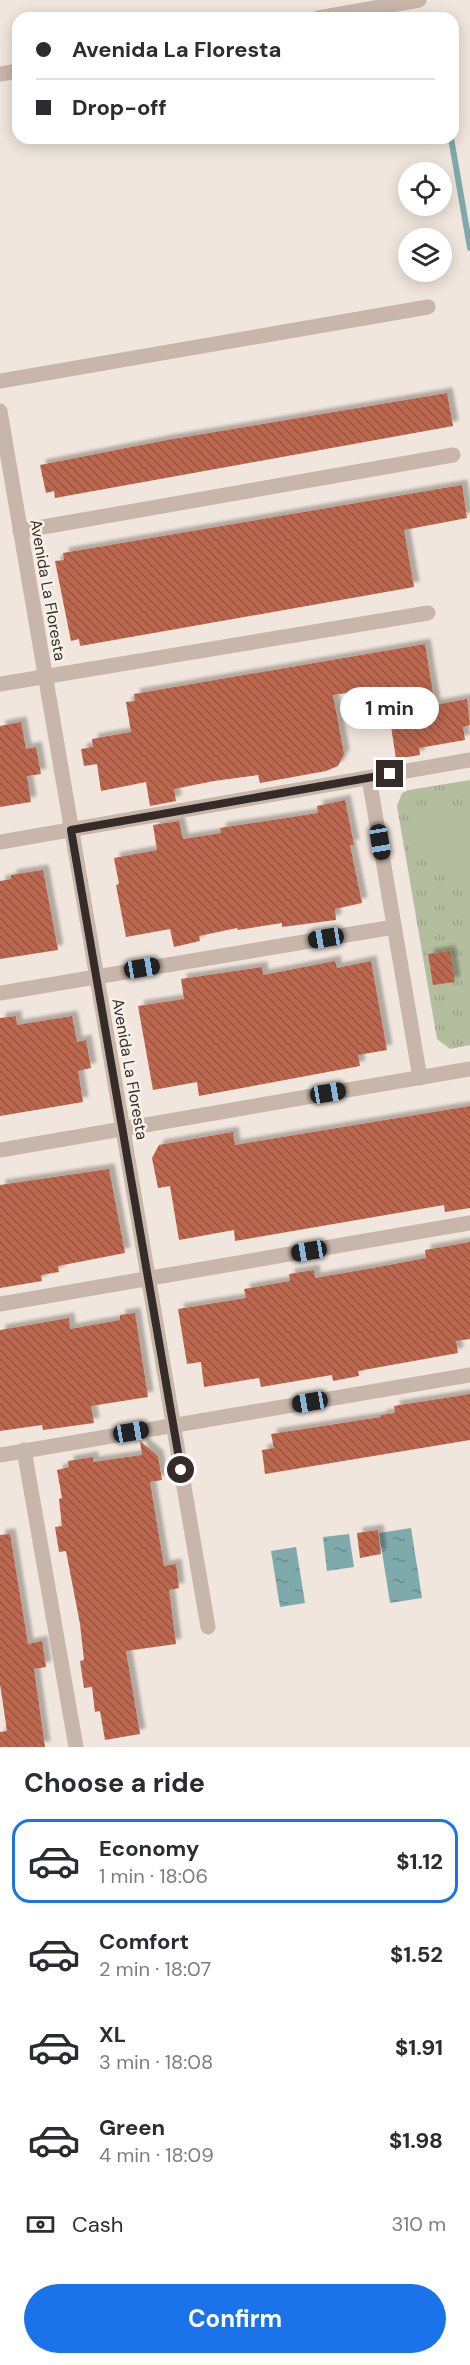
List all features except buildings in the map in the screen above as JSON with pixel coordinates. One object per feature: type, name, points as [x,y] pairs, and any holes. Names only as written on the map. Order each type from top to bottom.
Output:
[{"type":"street","points":[[352,12],[419,0]]},
{"type":"street","points":[[0,381],[428,307]]},
{"type":"street","name":"Avenida La Floresta","points":[[0,411],[208,1627]]},
{"type":"street","points":[[20,531],[453,455]]},
{"type":"street","points":[[0,684],[428,613]]},
{"type":"street","points":[[0,842],[470,760]]},
{"type":"street","points":[[369,778],[420,1078]]},
{"type":"street","points":[[0,993],[394,927]]},
{"type":"street","points":[[0,1150],[470,1069]]},
{"type":"street","points":[[0,1304],[470,1223]]},
{"type":"street","points":[[0,1455],[470,1375]]},
{"type":"street","points":[[24,1450],[76,1747]]},
{"type":"green space","points":[[470,780],[470,1045],[450,1049],[437,1039],[397,806],[402,793],[409,790]]},
{"type":"green space","points":[[441,796],[470,818],[470,885],[409,840]]},
{"type":"water","points":[[411,1528],[422,1598],[390,1603],[379,1533]]},
{"type":"water","points":[[349,1534],[354,1567],[327,1571],[323,1537]]},
{"type":"water","points":[[296,1547],[305,1603],[280,1607],[271,1551]]},
{"type":"waterway","points":[[452,144],[470,248]]},
{"type":"route","points":[[181,1470],[71,830],[390,774]]}]
